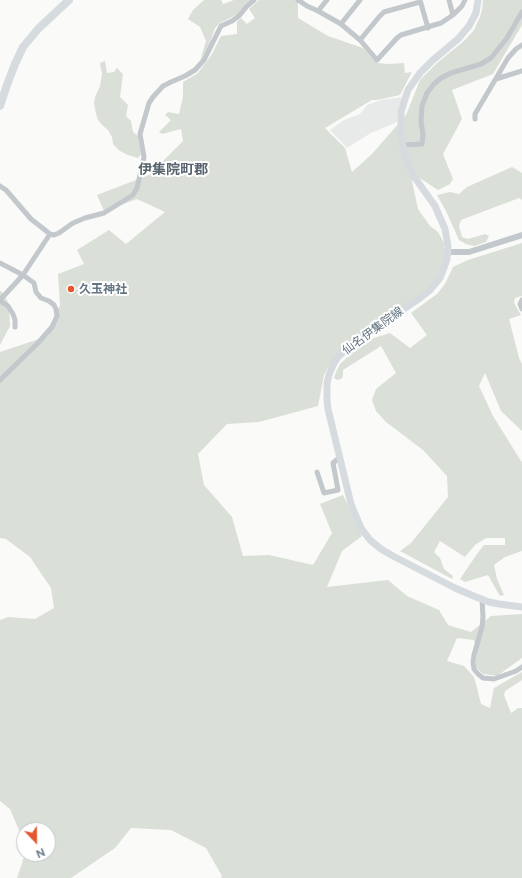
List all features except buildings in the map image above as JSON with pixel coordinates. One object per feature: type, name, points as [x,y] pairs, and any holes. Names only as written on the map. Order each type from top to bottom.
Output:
[{"type":"main road","points":[[0,106],[15,64],[23,47],[40,28],[70,0]]},
{"type":"main road","name":"仙名伊集院線","points":[[478,0],[476,13],[465,32],[420,73],[408,90],[401,112],[400,126],[405,156],[413,175],[435,206],[447,235],[448,252],[443,271],[435,285],[430,290],[352,344],[338,357],[331,369],[327,383],[327,400],[339,458],[354,512],[361,528],[370,540],[393,556],[456,588],[482,599],[499,604],[522,607]]},
{"type":"street","points":[[0,186],[6,190],[31,219],[50,234],[54,235],[73,223],[104,213],[133,195],[137,188],[144,157],[140,134],[149,103],[163,86],[195,70],[204,60],[221,26],[239,16],[254,0]]},
{"type":"street","points":[[298,0],[341,24],[360,40],[377,60],[401,35],[441,23],[453,16],[465,0]]},
{"type":"street","points":[[318,11],[326,0]]},
{"type":"street","points":[[341,24],[360,0]]},
{"type":"street","points":[[449,0],[453,16]]},
{"type":"street","points":[[360,40],[384,12],[420,1],[428,28]]},
{"type":"street","points":[[402,145],[422,144],[422,106],[427,93],[434,84],[441,78],[451,73],[481,64],[490,58],[507,38],[522,12]]},
{"type":"street","points":[[475,119],[475,114],[508,58],[522,45]]},
{"type":"street","points":[[496,78],[522,71]]},
{"type":"street","points":[[15,327],[13,314],[8,306],[0,301],[23,275],[50,234]]},
{"type":"street","points":[[448,252],[469,252],[522,236]]},
{"type":"street","points":[[0,263],[23,275],[34,283],[36,292],[41,298],[54,305],[56,310],[56,316],[52,327],[38,343],[0,380]]},
{"type":"street","points":[[522,300],[520,304],[522,309]]},
{"type":"street","points":[[317,472],[324,492],[338,490],[333,464],[339,458]]},
{"type":"street","points":[[482,599],[484,617],[474,655],[474,669],[483,678],[494,679],[522,667]]},
{"type":"shaded area","points":[[204,0],[221,0],[223,4],[234,0],[250,0],[238,14],[220,23],[215,28],[208,48],[200,61],[206,41],[200,27],[188,19],[193,10]]},
{"type":"shaded area","points":[[259,0],[299,0],[298,18],[328,36],[363,48],[377,63],[404,63],[405,73],[412,72],[400,95],[372,100],[325,128],[345,148],[352,172],[372,154],[406,115],[420,80],[437,63],[464,41],[474,30],[480,17],[483,0],[522,0],[522,25],[493,74],[452,90],[462,119],[443,154],[453,179],[450,184],[438,190],[418,177],[412,181],[418,209],[430,226],[438,232],[444,243],[445,256],[439,274],[429,288],[333,359],[324,375],[318,406],[259,422],[227,424],[198,454],[204,485],[232,517],[243,556],[269,555],[313,565],[332,533],[320,504],[343,495],[362,536],[342,551],[327,587],[388,580],[407,596],[439,610],[448,625],[471,632],[491,616],[522,614],[522,658],[497,676],[483,674],[476,667],[477,651],[474,640],[457,638],[447,661],[464,666],[474,677],[481,704],[490,708],[494,688],[522,672],[522,680],[505,691],[504,695],[511,713],[518,708],[522,708],[522,878],[221,878],[222,876],[206,848],[171,830],[131,828],[115,848],[71,878],[17,878],[22,862],[56,862],[56,822],[16,823],[10,809],[0,801],[0,620],[8,617],[35,619],[54,608],[51,588],[30,557],[6,539],[0,538],[0,352],[48,336],[60,305],[58,274],[84,264],[77,250],[109,230],[126,244],[165,212],[137,199],[104,211],[97,195],[149,175],[183,141],[181,129],[162,134],[159,132],[171,120],[165,115],[168,112],[179,114],[183,97],[183,82],[198,73],[212,54],[221,36],[237,34],[237,22],[241,18],[247,24],[255,18],[249,9]]},
{"type":"shaded area","points":[[105,61],[107,73],[114,72],[117,68],[123,74],[120,97],[128,105],[126,116],[131,121],[133,132],[138,136],[141,154],[138,158],[120,151],[113,144],[112,137],[108,130],[98,120],[94,103],[100,86],[102,74],[100,63]]},
{"type":"shaded area","points":[[402,97],[398,110],[397,122],[371,133],[347,148],[330,130],[344,120],[360,114],[367,105],[381,100]]},
{"type":"shaded area","points":[[512,167],[522,173],[522,200],[519,198],[461,220],[459,226],[462,237],[468,239],[485,234],[489,236],[486,242],[474,246],[459,240],[437,195],[450,192],[459,194],[467,187]]},
{"type":"shaded area","points":[[522,243],[522,296],[515,298],[514,303],[521,315],[509,319],[519,358],[522,364],[522,431],[501,411],[485,373],[479,386],[493,416],[522,462],[522,551],[505,557],[494,565],[497,579],[504,595],[500,596],[488,575],[465,582],[460,579],[484,545],[505,545],[505,538],[486,538],[475,545],[465,557],[440,541],[434,552],[440,558],[444,569],[453,576],[452,579],[400,551],[411,543],[448,497],[447,476],[423,450],[386,422],[376,411],[372,400],[376,389],[396,373],[381,346],[343,370],[343,376],[341,379],[337,380],[334,378],[340,364],[352,353],[374,338],[390,333],[410,348],[427,335],[411,313],[437,294],[445,284],[453,267],[468,260]]},
{"type":"shaded area","points":[[0,291],[9,304],[10,326],[0,345]]},
{"type":"place","name":"久玉神社","points":[[71,289]]},
{"type":"district","name":"伊集院町郡","points":[[173,170]]}]
